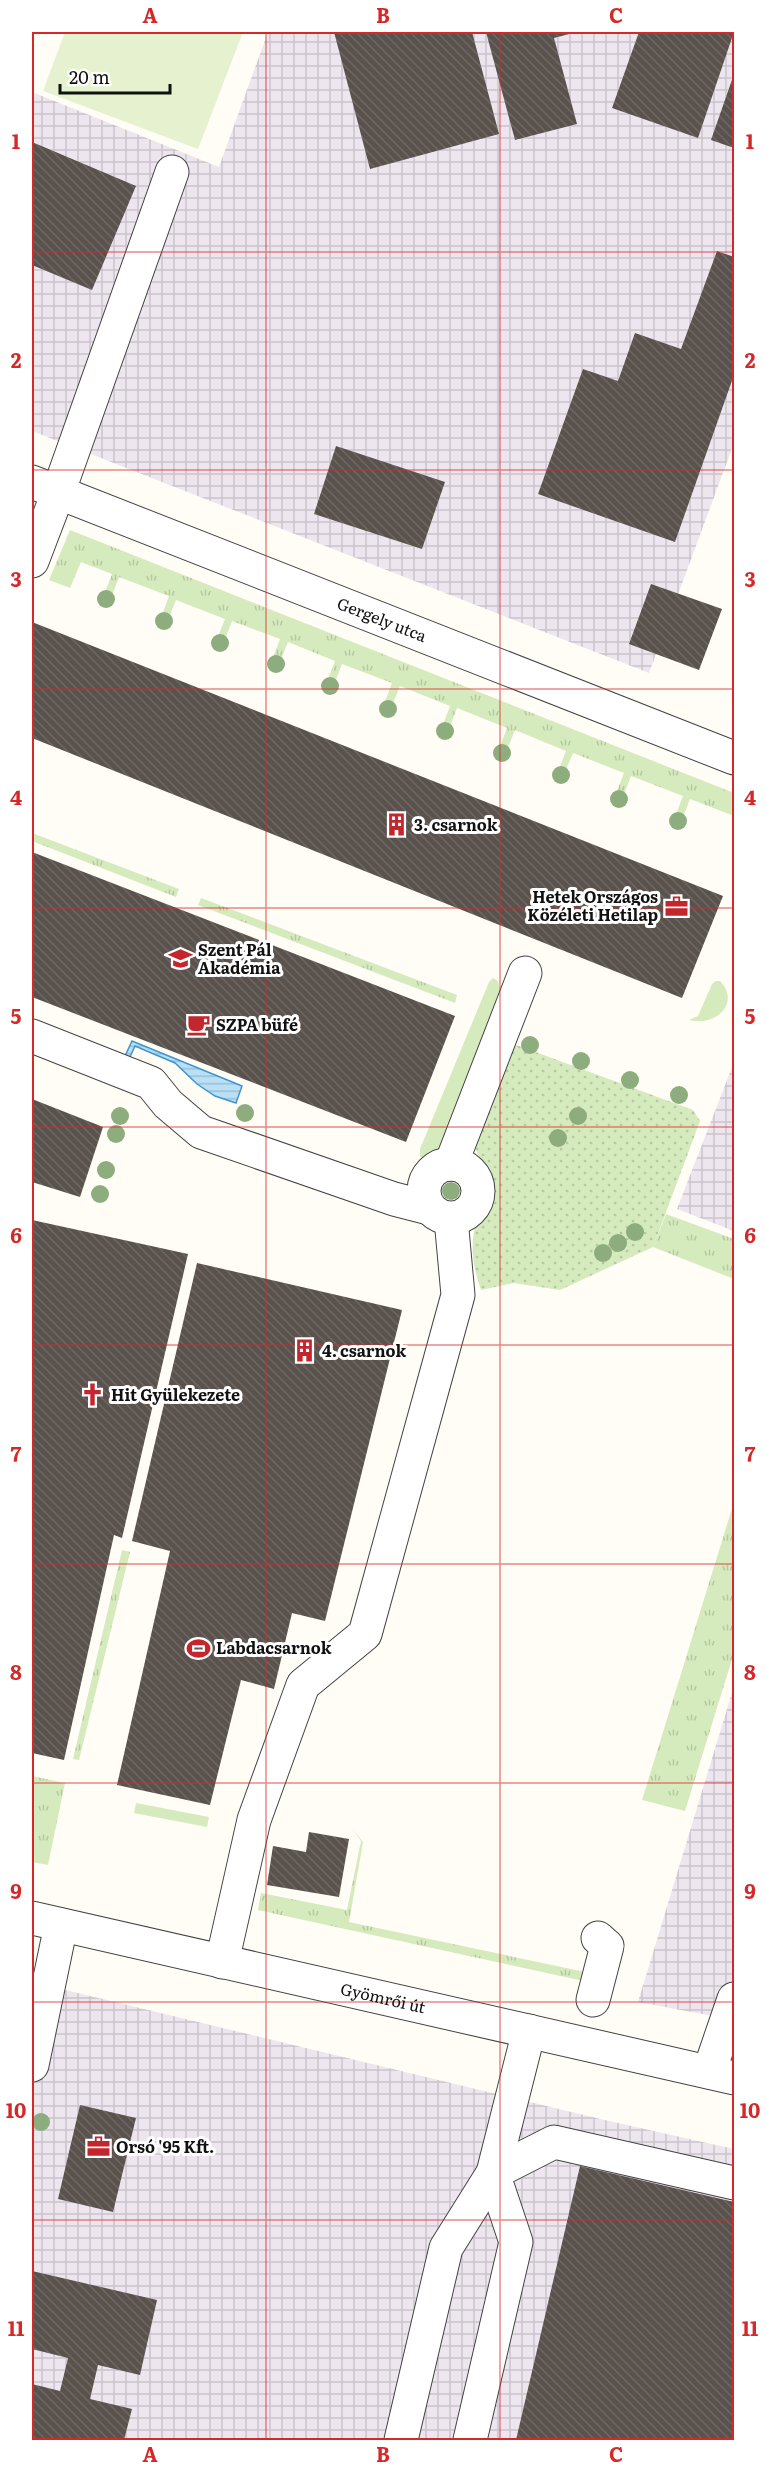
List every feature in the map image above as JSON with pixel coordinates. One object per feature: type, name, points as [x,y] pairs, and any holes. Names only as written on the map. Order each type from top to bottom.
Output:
[{"type":"street","points":[[32,561],[45,488],[172,172]]},
{"type":"street","name":"Gergely utca","points":[[45,488],[735,758]]},
{"type":"street","points":[[451,1164],[525,973]]},
{"type":"street","points":[[32,1036],[152,1083],[168,1104],[201,1132],[394,1199],[440,1213],[460,1217],[468,1212],[477,1196],[474,1178],[468,1170],[451,1164],[441,1166],[428,1176],[423,1192],[440,1213],[458,1295],[365,1634],[303,1685],[254,1820],[222,1962]]},
{"type":"street","points":[[32,2065],[46,1922]]},
{"type":"street","name":"Gyömrői út","points":[[46,1922],[722,2075]]},
{"type":"street","points":[[593,2000],[607,1946],[598,1938]]},
{"type":"street","points":[[722,2075],[735,1999]]},
{"type":"street","points":[[401,2440],[446,2248],[493,2172],[529,2031]]},
{"type":"street","points":[[493,2172],[554,2142],[735,2183]]},
{"type":"street","points":[[470,2440],[516,2242],[493,2172]]},
{"type":"shaded area","points":[[268,32],[734,32],[734,443],[649,673],[32,431],[32,92],[219,167]]},
{"type":"shaded area","points":[[734,1062],[734,1231],[677,1209]]},
{"type":"shaded area","points":[[734,1686],[734,2020],[638,2002]]},
{"type":"shaded area","points":[[32,1982],[734,2149],[734,2440],[32,2440]]},
{"type":"green space","points":[[65,32],[243,32],[198,149],[43,91]]},
{"type":"green space","points":[[70,530],[734,793],[734,816],[690,799],[680,825],[673,822],[683,796],[631,776],[621,802],[614,799],[624,773],[573,753],[562,779],[556,777],[566,751],[515,730],[504,757],[497,754],[507,728],[457,708],[447,734],[440,732],[450,706],[400,686],[389,713],[382,709],[392,683],[342,664],[332,690],[325,687],[335,661],[288,642],[277,669],[270,666],[280,639],[232,621],[222,647],[215,644],[225,619],[176,600],[166,625],[159,623],[169,596],[119,577],[109,603],[102,600],[112,574],[81,562],[70,588],[49,580]]},
{"type":"green space","points":[[32,833],[179,889],[176,897],[32,841]]},
{"type":"green space","points":[[201,898],[457,995],[455,1003],[198,905]]},
{"type":"green space","points":[[493,978],[498,981],[501,996],[444,1140],[435,1153],[423,1160],[420,1156],[420,1149],[489,982]]},
{"type":"green space","points":[[720,981],[726,989],[727,1005],[716,1017],[699,1021],[689,1020],[698,1016],[712,984]]},
{"type":"green space","points":[[511,1043],[693,1110],[700,1121],[653,1247],[560,1290],[514,1283],[481,1290],[475,1271],[473,1235],[478,1216],[489,1197],[490,1185],[474,1146]]},
{"type":"green space","points":[[666,1214],[734,1239],[734,1279],[653,1247]]},
{"type":"green space","points":[[734,1502],[734,1653],[685,1811],[642,1800]]},
{"type":"green space","points":[[122,1550],[130,1552],[79,1760],[73,1759]]},
{"type":"green space","points":[[32,1776],[65,1783],[48,1865],[32,1862]]},
{"type":"green space","points":[[136,1803],[209,1817],[207,1827],[134,1813]]},
{"type":"green space","points":[[352,1828],[363,1842],[349,1922],[590,1973],[588,1982],[258,1910],[261,1893],[347,1910],[361,1841]]},
{"type":"water","points":[[32,1019],[125,1056],[132,1041],[242,1086],[236,1103],[215,1096],[197,1084],[175,1063],[135,1046],[128,1061],[32,1024]]},
{"type":"building","points":[[334,32],[472,32],[499,134],[370,169]]},
{"type":"building","points":[[486,32],[577,32],[554,38],[577,124],[515,140]]},
{"type":"building","points":[[639,32],[734,32],[698,138],[612,108]]},
{"type":"building","points":[[734,74],[734,148],[711,140]]},
{"type":"building","points":[[32,142],[136,186],[92,290],[32,265]]},
{"type":"building","points":[[717,251],[734,257],[734,375],[675,542],[538,494],[583,369],[618,381],[635,333],[681,349]]},
{"type":"building","points":[[336,446],[445,482],[422,549],[314,514]]},
{"type":"building","points":[[651,584],[722,609],[699,670],[629,644]]},
{"type":"building","name":"3. csarnok","points":[[32,622],[723,896],[682,998],[32,738]]},
{"type":"building","name":"Szent Pál Akadémia","points":[[32,852],[455,1016],[406,1142],[32,997]]},
{"type":"building","points":[[32,1099],[103,1127],[80,1197],[32,1182]]},
{"type":"building","name":"Hit Gyülekezete","points":[[32,1220],[188,1254],[122,1538],[114,1535],[64,1760],[32,1753]]},
{"type":"building","points":[[197,1263],[402,1310],[325,1621],[292,1613],[274,1689],[241,1680],[210,1805],[117,1785],[170,1551],[132,1541]]},
{"type":"building","points":[[309,1832],[349,1839],[339,1897],[267,1885],[273,1846],[306,1852]]},
{"type":"building","points":[[80,2105],[136,2118],[113,2212],[58,2199]]},
{"type":"building","points":[[580,2166],[734,2202],[734,2440],[516,2440]]},
{"type":"building","points":[[32,2271],[157,2300],[140,2375],[98,2365],[90,2399],[132,2409],[124,2440],[32,2440],[32,2384],[60,2391],[68,2358],[32,2349]]},
{"type":"place","name":"3. csarnok","points":[[396,825]]},
{"type":"place","name":"Hetek Országos Közéleti Hetilap","points":[[676,906]]},
{"type":"place","name":"Szent Pál Akadémia","points":[[180,959]]},
{"type":"place","name":"SZPA büfé","points":[[198,1025]]},
{"type":"place","name":"4. csarnok","points":[[304,1351]]},
{"type":"place","name":"Hit Gyülekezete","points":[[93,1395]]},
{"type":"place","name":"Labdacsarnok","points":[[198,1648]]},
{"type":"place","name":"Orsó '95 Kft.","points":[[98,2147]]}]
